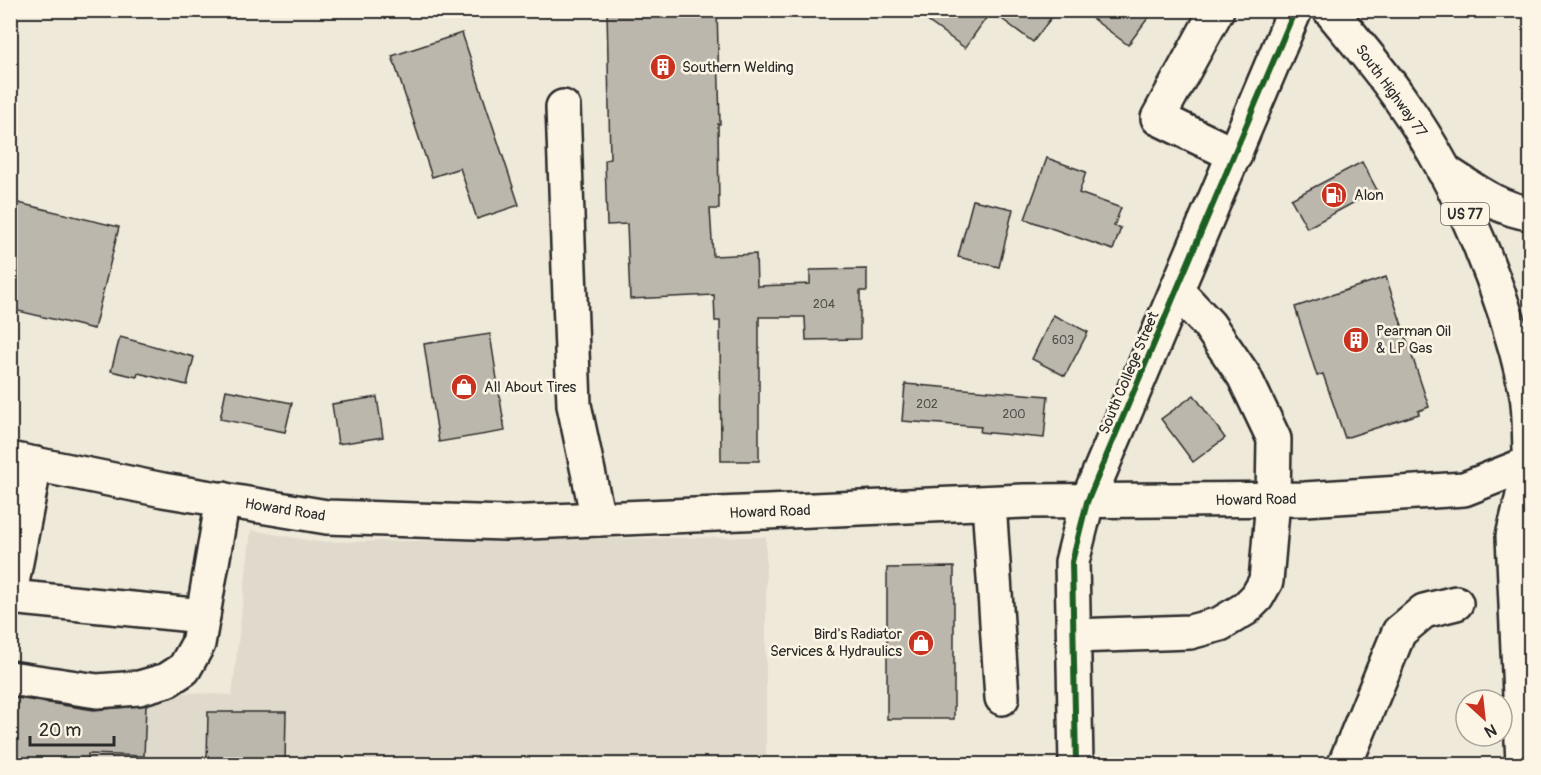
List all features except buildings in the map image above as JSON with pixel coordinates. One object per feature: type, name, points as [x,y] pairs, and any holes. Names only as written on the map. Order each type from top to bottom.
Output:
[{"type":"main road","points":[[1217,10],[1158,118],[1235,155]]},
{"type":"main road","name":"South College Street","points":[[1076,765],[1072,562],[1087,502],[1295,10]]},
{"type":"main road","name":"South Highway 77","points":[[1330,10],[1403,102],[1429,143],[1471,226],[1503,309],[1522,336],[1530,449]]},
{"type":"main road","points":[[562,107],[574,405],[598,519]]},
{"type":"main road","points":[[1444,171],[1516,212],[1530,213]]},
{"type":"main road","points":[[1074,636],[1190,632],[1220,624],[1245,609],[1257,597],[1266,581],[1273,500],[1274,439],[1244,376],[1209,325],[1177,291]]},
{"type":"main road","points":[[23,462],[10,595],[203,616]]},
{"type":"main road","name":"Howard Road","points":[[23,462],[327,517],[505,523],[989,503],[1273,500],[1464,489],[1530,465]]},
{"type":"main road","points":[[1523,765],[1513,536],[1530,465]]},
{"type":"main road","points":[[10,678],[97,691],[139,688],[167,680],[184,669],[198,644],[223,500]]},
{"type":"main road","points":[[989,503],[1002,698]]},
{"type":"main road","points":[[1345,765],[1399,632],[1424,611],[1456,603]]},
{"type":"shaded area","points":[[251,530],[318,542],[766,537],[766,764],[11,764],[10,683],[232,695]]},
{"type":"cycle path","points":[[1076,764],[1072,562],[1087,502],[1295,10]]},
{"type":"place","name":"Southern Welding","points":[[663,67]]},
{"type":"place","name":"Alon","points":[[1334,195]]},
{"type":"place","name":"Pearman Oil & LP Gas","points":[[1356,340]]},
{"type":"place","name":"All About Tires","points":[[464,387]]},
{"type":"place","name":"Bird's Radiator Services & Hydraulics","points":[[921,643]]}]
